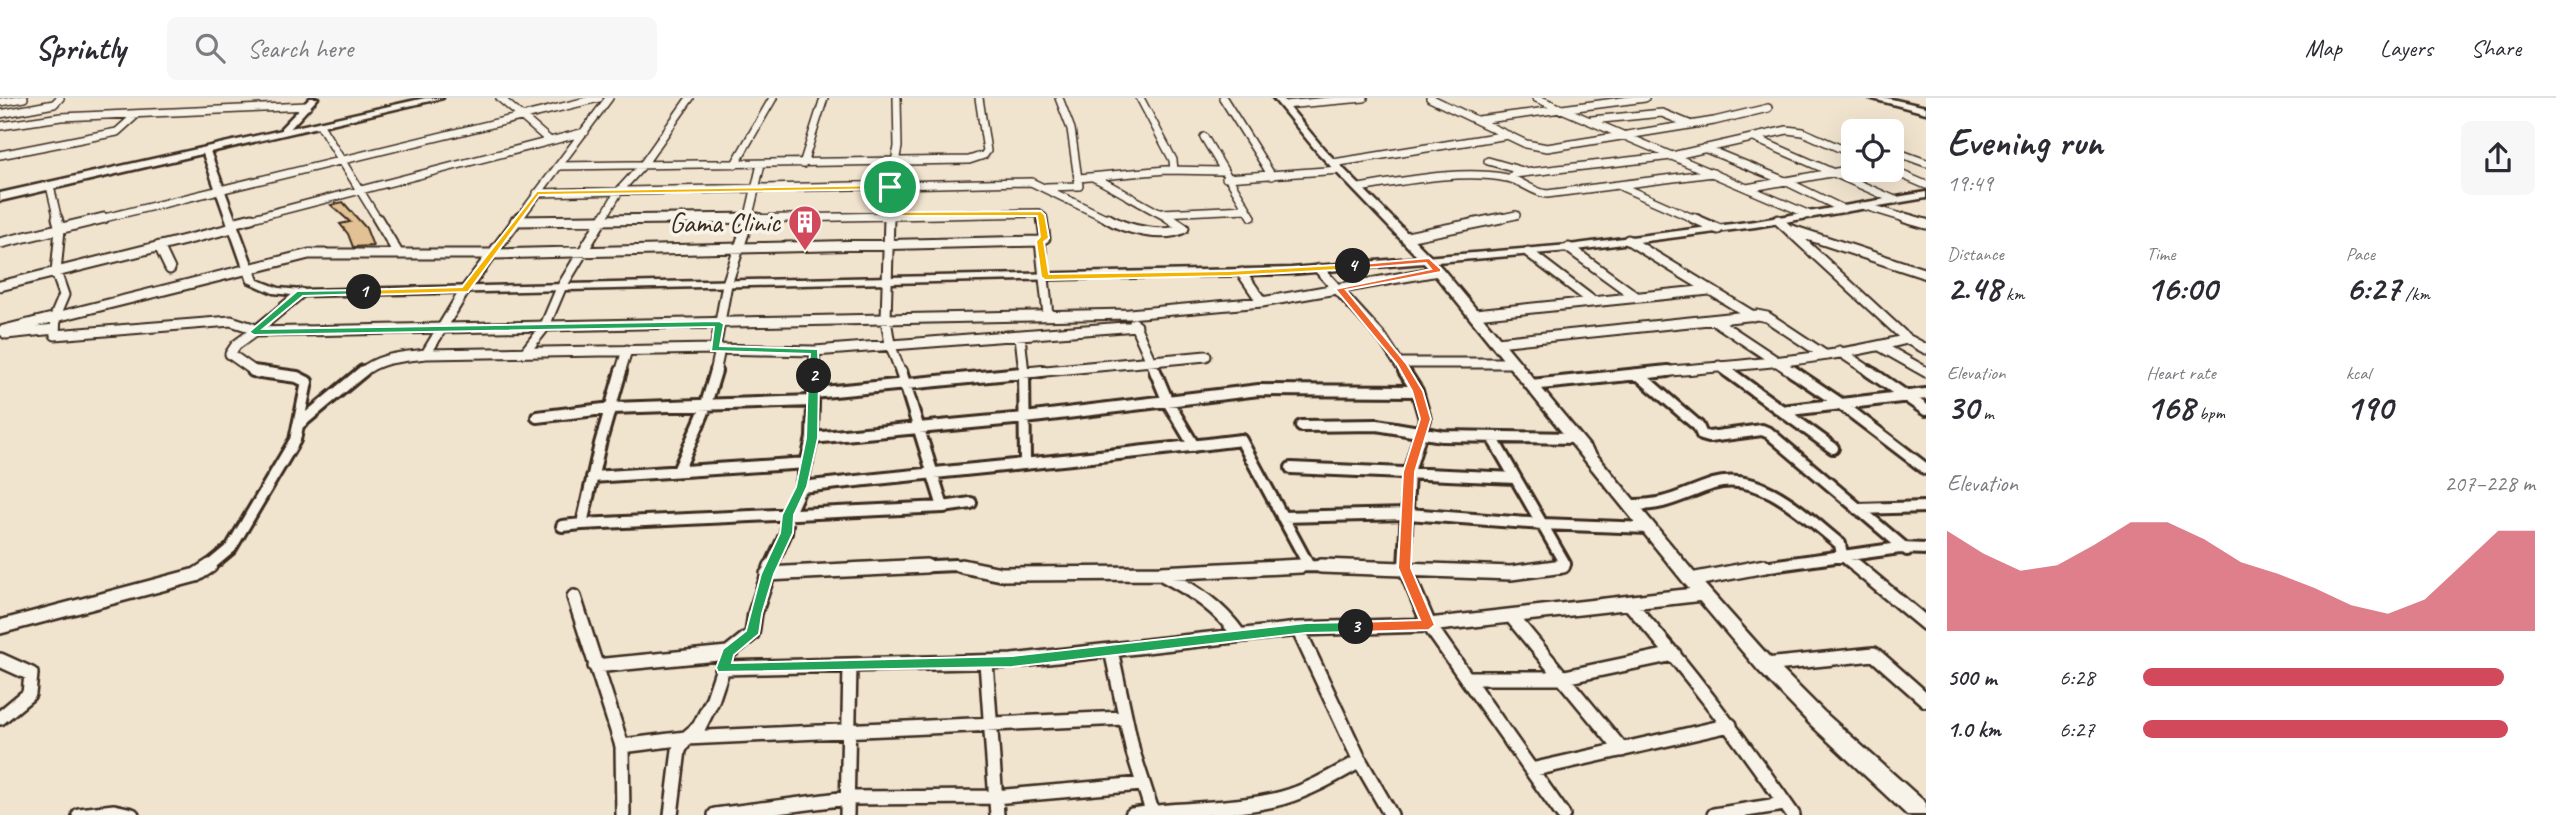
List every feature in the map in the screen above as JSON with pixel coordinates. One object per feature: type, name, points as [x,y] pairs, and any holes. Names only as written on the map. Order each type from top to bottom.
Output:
[{"type":"main road","points":[[0,196],[206,151],[424,98]]},
{"type":"main road","points":[[0,196],[284,130],[438,98]]},
{"type":"main road","points":[[1874,98],[1926,110]]},
{"type":"main road","points":[[1280,102],[1336,167],[1433,265],[1690,580],[1765,665],[1817,718],[1923,815]]},
{"type":"main road","points":[[297,118],[322,123]]},
{"type":"street","points":[[0,102],[24,98]]},
{"type":"street","points":[[0,114],[54,104],[60,98]]},
{"type":"street","points":[[284,130],[314,98]]},
{"type":"street","points":[[500,98],[550,141]]},
{"type":"street","points":[[0,243],[599,98]]},
{"type":"street","points":[[426,354],[465,290],[609,98]]},
{"type":"street","points":[[525,352],[544,328],[561,288],[619,191],[642,166],[690,98]]},
{"type":"street","points":[[735,164],[773,98]]},
{"type":"street","points":[[803,164],[824,98]]},
{"type":"street","points":[[897,98],[898,147],[890,187],[886,320],[890,344],[906,385],[943,507]]},
{"type":"street","points":[[558,166],[969,160],[984,155],[987,151],[979,98]]},
{"type":"street","points":[[1044,187],[1079,186],[1071,129],[1059,98]]},
{"type":"street","points":[[1140,98],[1167,146],[1174,170]]},
{"type":"street","points":[[1223,98],[1272,176]]},
{"type":"street","points":[[1280,102],[1364,98]]},
{"type":"street","points":[[1430,98],[1525,144],[1547,148],[1768,108]]},
{"type":"street","points":[[1536,98],[1810,215]]},
{"type":"street","points":[[1478,120],[1645,98]]},
{"type":"street","points":[[0,126],[61,117],[307,106]]},
{"type":"street","points":[[1589,120],[1662,113],[1690,124]]},
{"type":"street","points":[[0,155],[117,132],[136,115]]},
{"type":"street","points":[[322,123],[341,162],[398,253]]},
{"type":"street","points":[[1510,178],[1514,174],[1672,156],[1796,130],[1841,149]]},
{"type":"street","points":[[0,286],[585,132]]},
{"type":"street","points":[[1079,177],[1174,170],[1272,176],[1508,135]]},
{"type":"street","points":[[1204,137],[1224,175],[1252,217]]},
{"type":"street","points":[[1754,138],[1895,200]]},
{"type":"street","points":[[1704,148],[1785,181],[1843,209]]},
{"type":"street","points":[[206,151],[253,282],[262,287],[301,293],[1242,273],[1433,265],[1718,229],[1782,224],[1810,215],[1926,194]]},
{"type":"street","points":[[1904,155],[1926,163]]},
{"type":"street","points":[[969,160],[971,184]]},
{"type":"street","points":[[1488,161],[1526,173]]},
{"type":"street","points":[[678,471],[709,403],[719,354],[715,349],[727,284],[749,217],[761,164]]},
{"type":"street","points":[[1747,188],[1841,171]]},
{"type":"street","points":[[1359,188],[1395,181],[1467,175],[1510,178],[1534,192],[1547,194],[1713,173]]},
{"type":"street","points":[[1904,176],[1926,185]]},
{"type":"street","points":[[537,193],[1031,182],[1123,228],[1157,232],[1179,231],[1184,228],[1180,223],[1156,213],[1093,177]]},
{"type":"street","points":[[50,186],[60,229],[56,272],[64,295],[56,314],[55,335],[230,321],[243,323],[253,328],[254,332]]},
{"type":"street","points":[[1620,186],[1718,229]]},
{"type":"street","points":[[1865,206],[1926,224]]},
{"type":"street","points":[[1156,213],[1247,209]]},
{"type":"street","points":[[0,332],[56,314],[309,254],[493,254],[1040,241],[1045,238],[1039,213],[601,222],[515,221]]},
{"type":"street","points":[[1407,237],[1516,215]]},
{"type":"street","points":[[1782,224],[1926,274]]},
{"type":"street","points":[[1782,224],[1907,339],[1924,347]]},
{"type":"street","points":[[1628,240],[1753,316]]},
{"type":"street","points":[[1040,241],[1048,315]]},
{"type":"street","points":[[159,246],[170,269]]},
{"type":"street","points":[[1569,248],[1634,296]]},
{"type":"street","points":[[1528,252],[1591,300]]},
{"type":"street","points":[[254,332],[1129,314],[1262,302],[1340,289],[1433,265]]},
{"type":"street","points":[[1319,269],[1340,289],[1401,363],[1417,391],[1425,419],[1409,472],[1404,568],[1429,625],[1563,815]]},
{"type":"street","points":[[1242,273],[1262,302]]},
{"type":"street","points":[[1475,314],[1709,290]]},
{"type":"street","points":[[0,627],[196,575],[217,562],[230,548],[290,449],[307,382],[297,377],[255,373],[230,354],[236,345],[301,293]]},
{"type":"street","points":[[1129,314],[1137,326],[1168,402],[1194,446]]},
{"type":"street","points":[[1497,342],[1753,316],[1767,317],[1823,354]]},
{"type":"street","points":[[1714,320],[1838,402],[1926,469]]},
{"type":"street","points":[[298,425],[373,363],[426,354],[715,349],[815,351],[1137,326]]},
{"type":"street","points":[[0,332],[55,329]]},
{"type":"street","points":[[1020,336],[1024,374],[1025,462]]},
{"type":"street","points":[[1531,385],[1773,361],[1880,346],[1907,339]]},
{"type":"street","points":[[1880,346],[1926,372]]},
{"type":"street","points":[[582,524],[627,350]]},
{"type":"street","points":[[595,666],[728,653],[752,634],[767,574],[786,533],[788,515],[802,487],[812,438],[815,351]]},
{"type":"street","points":[[1839,351],[1926,410]]},
{"type":"street","points":[[537,417],[612,408],[812,397],[906,385],[1206,356]]},
{"type":"street","points":[[1401,363],[1514,363]]},
{"type":"street","points":[[1720,366],[1833,449]]},
{"type":"street","points":[[1639,375],[1698,426],[1702,435],[1709,437],[1762,430],[1769,433],[1907,550]]},
{"type":"street","points":[[812,438],[1025,418],[1259,390],[1417,391]]},
{"type":"street","points":[[1782,411],[1838,402],[1926,394]]},
{"type":"street","points":[[1301,426],[1377,425],[1442,436],[1493,439],[1575,438]]},
{"type":"street","points":[[802,487],[1025,462],[1112,456],[1232,439],[1245,443],[1309,566]]},
{"type":"street","points":[[767,574],[956,565],[1001,574],[1161,573],[1309,566],[1511,573],[1561,568],[1565,564],[1493,439]]},
{"type":"street","points":[[592,477],[807,463]]},
{"type":"street","points":[[1291,468],[1515,478]]},
{"type":"street","points":[[1630,505],[1662,504],[1705,488],[1738,480],[1792,506],[1840,544],[1842,555],[1926,624]]},
{"type":"street","points":[[562,526],[943,507],[971,503]]},
{"type":"street","points":[[1858,509],[1926,507]]},
{"type":"street","points":[[1282,517],[1408,514],[1542,524],[1648,528]]},
{"type":"street","points":[[1690,580],[1842,555],[1900,548],[1926,550]]},
{"type":"street","points":[[1161,573],[1204,596],[1224,613],[1239,635]]},
{"type":"street","points":[[723,668],[986,662],[1298,629],[1429,625],[1703,594]]},
{"type":"street","points":[[574,597],[622,746],[622,815]]},
{"type":"street","points":[[1629,603],[1674,654],[1730,725],[1789,809]]},
{"type":"street","points":[[1511,617],[1622,750]]},
{"type":"street","points":[[1298,629],[1360,761],[1391,815]]},
{"type":"street","points":[[1111,650],[1124,718],[1147,797]]},
{"type":"street","points":[[671,815],[680,750],[686,738],[699,727],[728,653]]},
{"type":"street","points":[[1466,678],[1560,678],[1674,654]]},
{"type":"street","points":[[1765,665],[1874,654],[1926,700]]},
{"type":"street","points":[[0,660],[31,674],[29,694],[0,718]]},
{"type":"street","points":[[986,662],[997,815]]},
{"type":"street","points":[[847,815],[850,665]]},
{"type":"street","points":[[622,746],[686,738],[1124,718]]},
{"type":"street","points":[[1531,770],[1730,725]]},
{"type":"street","points":[[715,815],[847,799],[1147,797],[1174,809],[1249,804],[1306,791],[1360,761]]},
{"type":"street","points":[[1132,815],[1147,797]]},
{"type":"street","points":[[1714,815],[1789,809]]},
{"type":"street","points":[[79,815],[114,811],[132,815]]},
{"type":"building","points":[[343,202],[366,228],[373,246],[353,247],[340,224],[350,222],[331,205]]},
{"type":"waterway","points":[[280,127],[299,108]]},
{"type":"place","name":"Gama Clinic","points":[[805,252]]},
{"type":"route","points":[[890,187],[889,214],[1039,213],[1045,238],[1040,241],[1045,277],[1230,274],[1429,260],[1437,271],[1340,289],[1401,363],[1417,391],[1425,419],[1409,472],[1404,568],[1429,625],[1306,628],[1012,661],[723,668],[728,653],[752,634],[767,574],[786,533],[788,515],[802,487],[812,438],[815,351],[715,349],[719,324],[254,332],[301,293],[465,290],[537,193],[890,187]]}]
